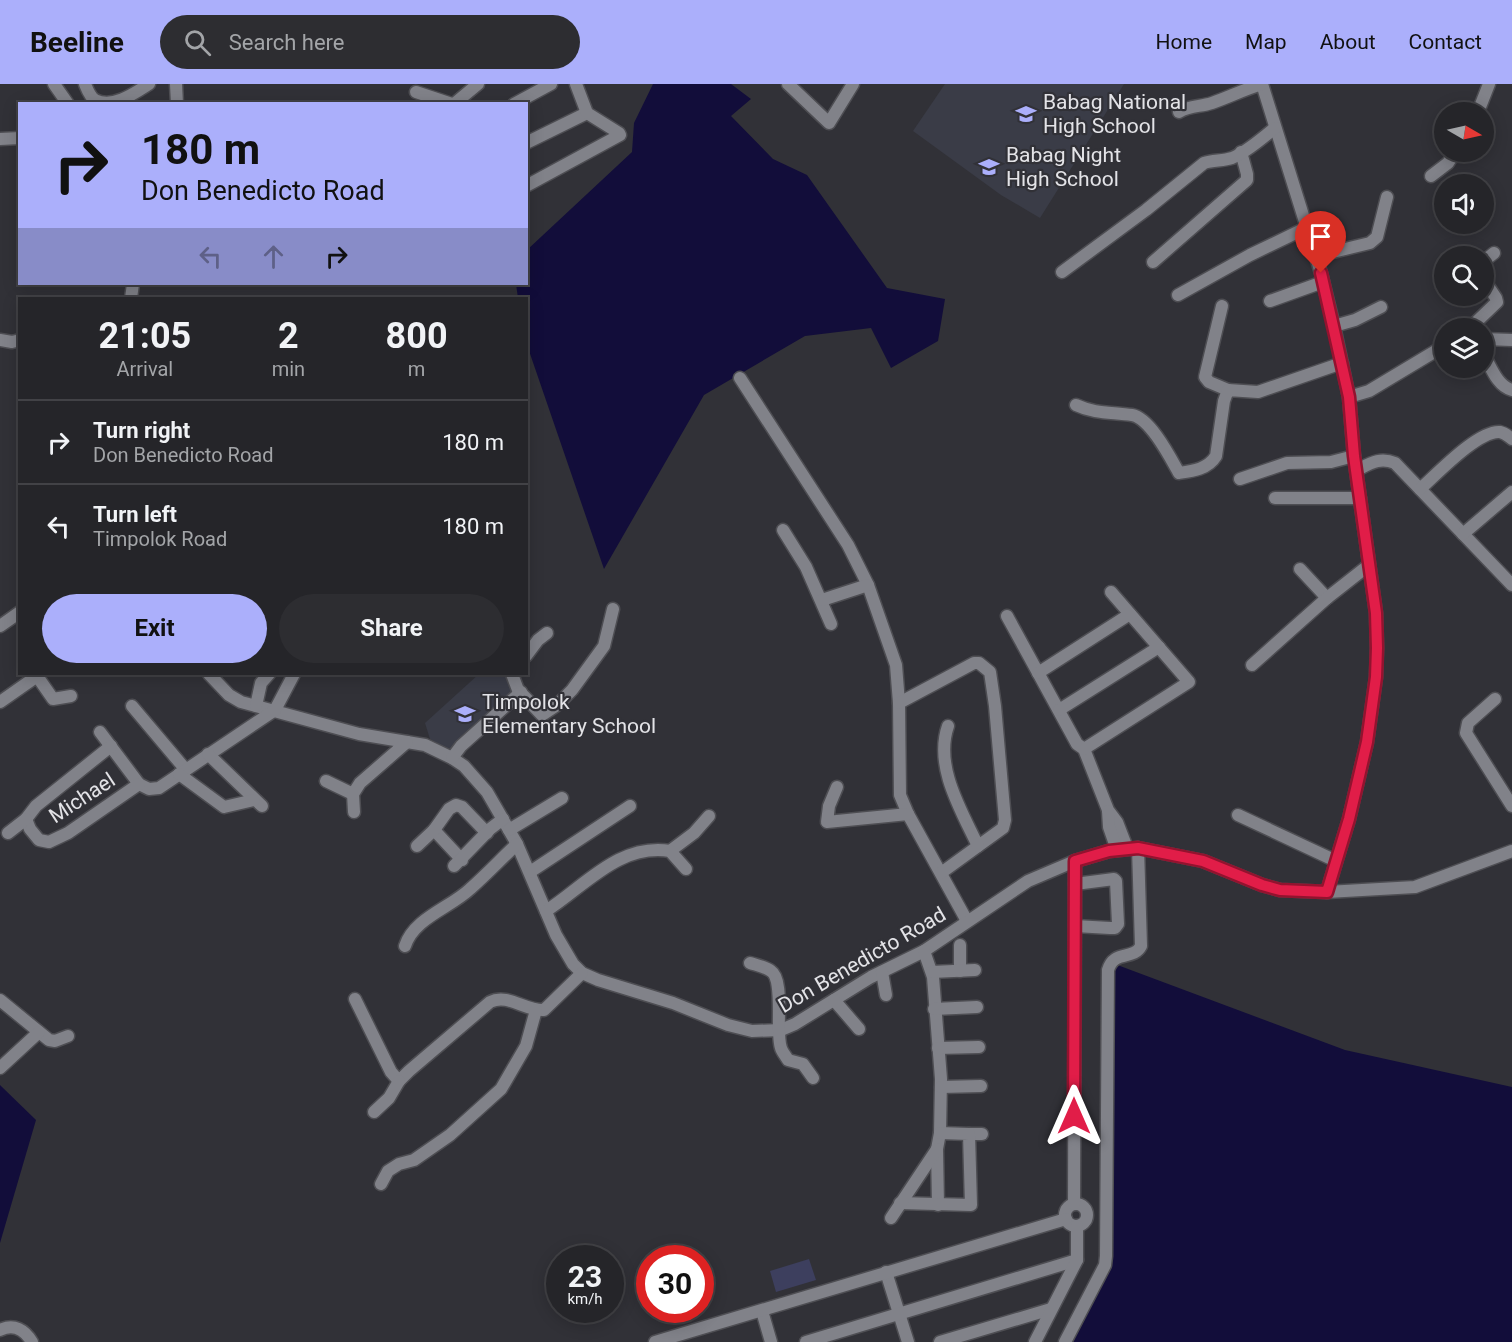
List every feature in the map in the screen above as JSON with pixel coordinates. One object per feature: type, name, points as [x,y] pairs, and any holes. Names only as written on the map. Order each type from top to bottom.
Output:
[{"type":"street","points":[[54,84],[67,102]]},
{"type":"street","points":[[85,84],[90,96],[95,100],[113,102],[131,96],[149,84]]},
{"type":"street","points":[[176,84],[177,102]]},
{"type":"street","points":[[456,102],[478,84]]},
{"type":"street","points":[[518,102],[551,84]]},
{"type":"street","points":[[528,185],[620,135],[587,112],[576,84]]},
{"type":"street","points":[[788,84],[829,123],[853,84]]},
{"type":"street","points":[[1179,112],[1186,107],[1213,103],[1262,84],[1316,256],[1349,397],[1354,456],[1377,622],[1376,677],[1367,742],[1360,773],[1327,892]]},
{"type":"street","points":[[1482,102],[1489,84]]},
{"type":"street","points":[[416,92],[447,102]]},
{"type":"street","points":[[528,142],[587,112]]},
{"type":"street","points":[[1062,272],[1146,210],[1204,163],[1224,160],[1275,128]]},
{"type":"street","points":[[0,139],[18,138]]},
{"type":"street","points":[[1153,262],[1247,180],[1240,152]]},
{"type":"street","points":[[1431,176],[1449,162]]},
{"type":"street","points":[[1316,256],[1370,243],[1377,237],[1387,197]]},
{"type":"street","points":[[1178,295],[1250,255],[1306,228]]},
{"type":"street","points":[[1269,301],[1323,282]]},
{"type":"street","points":[[1222,306],[1205,377],[1209,382],[1228,390],[1258,392],[1342,363]]},
{"type":"street","points":[[1480,318],[1493,306]]},
{"type":"street","points":[[1334,326],[1355,320],[1382,307]]},
{"type":"street","points":[[1494,339],[1512,340]]},
{"type":"street","points":[[0,340],[18,340]]},
{"type":"street","points":[[1349,397],[1369,391],[1434,352]]},
{"type":"street","points":[[1494,374],[1504,387],[1512,390]]},
{"type":"street","points":[[740,378],[848,546],[867,585],[896,665],[900,703],[900,795],[908,814],[967,921]]},
{"type":"street","points":[[1076,405],[1094,412],[1138,417],[1152,431],[1179,473],[1206,467],[1212,463],[1216,456],[1224,401],[1228,390]]},
{"type":"street","points":[[1420,489],[1472,442],[1494,432],[1505,434],[1512,439]]},
{"type":"street","points":[[1240,479],[1287,463],[1331,462],[1354,456]]},
{"type":"street","points":[[1357,470],[1377,460],[1395,463],[1511,582]]},
{"type":"street","points":[[1463,534],[1512,492]]},
{"type":"street","points":[[1275,498],[1360,498]]},
{"type":"street","points":[[783,530],[806,567],[831,624]]},
{"type":"street","points":[[1252,665],[1369,565]]},
{"type":"street","points":[[1299,569],[1328,598]]},
{"type":"street","points":[[822,600],[867,585]]},
{"type":"street","points":[[1084,749],[1189,682],[1111,592]]},
{"type":"street","points":[[512,675],[521,692],[542,716],[558,705],[582,678],[604,646],[613,609]]},
{"type":"street","points":[[0,626],[18,613]]},
{"type":"street","points":[[1038,673],[1130,614]]},
{"type":"street","points":[[1007,616],[1077,744],[1084,749],[1108,810],[1117,822],[1127,848],[1141,946],[1135,953],[1118,957],[1108,970],[1106,1256],[1102,1270],[1065,1342]]},
{"type":"street","points":[[528,653],[547,633]]},
{"type":"street","points":[[1059,710],[1159,647]]},
{"type":"street","points":[[900,703],[974,663],[979,663],[990,672],[1005,820],[1003,828],[941,873]]},
{"type":"street","points":[[0,702],[38,675],[53,699],[71,696]]},
{"type":"street","points":[[210,675],[230,695],[241,702],[359,734],[425,745],[464,766],[487,792],[517,844],[556,935],[573,964],[582,973],[547,1008],[536,1010],[505,999],[490,1002],[409,1071],[399,1081],[389,1098],[374,1112]]},
{"type":"street","points":[[256,706],[261,683],[268,675]]},
{"type":"street","points":[[275,710],[293,675]]},
{"type":"street","points":[[452,758],[461,746],[521,692]]},
{"type":"street","points":[[1495,699],[1468,723],[1466,733],[1512,806]]},
{"type":"street","points":[[132,706],[182,772],[224,807],[258,803],[208,754]]},
{"type":"street","name":"Michael","points":[[111,746],[36,806],[26,819],[30,829],[39,840],[49,842],[68,833],[144,787],[159,788],[275,710]]},
{"type":"street","points":[[948,726],[944,743],[950,789],[978,846]]},
{"type":"street","points":[[100,732],[144,787]]},
{"type":"street","points":[[354,812],[353,794],[364,780],[407,742]]},
{"type":"street","points":[[326,781],[353,794]]},
{"type":"street","points":[[837,787],[829,806],[827,822],[908,814]]},
{"type":"street","points":[[434,830],[458,863],[490,829],[506,825],[562,798]]},
{"type":"street","points":[[417,846],[434,830],[449,809],[456,805],[462,807],[487,833]]},
{"type":"street","points":[[530,872],[630,806]]},
{"type":"street","points":[[1238,815],[1336,861]]},
{"type":"street","points":[[670,851],[694,833],[709,816]]},
{"type":"street","points":[[8,833],[26,819]]},
{"type":"street","points":[[405,946],[417,927],[464,894],[517,844]]},
{"type":"street","name":"Don Benedicto Road","points":[[582,973],[673,1003],[728,1025],[752,1030],[780,1030],[795,1024],[882,972],[924,951],[1028,881],[1075,861],[1127,848],[1203,861],[1280,890],[1327,892],[1415,887],[1512,851]]},
{"type":"street","points":[[546,911],[581,883],[618,859],[650,849],[670,851],[686,868]]},
{"type":"street","points":[[1074,1203],[1075,861]]},
{"type":"street","points":[[1075,884],[1114,879],[1116,881],[1118,924],[1115,928],[1076,926]]},
{"type":"street","points":[[960,945],[960,971]]},
{"type":"street","points":[[924,951],[933,972],[941,1087],[940,1133],[937,1149],[938,1205]]},
{"type":"street","points":[[750,963],[772,972],[776,977],[779,984],[777,1002],[780,1046],[793,1063],[803,1064],[813,1078]]},
{"type":"street","points":[[933,972],[975,970]]},
{"type":"street","points":[[882,972],[886,995]]},
{"type":"street","points":[[355,999],[391,1072],[399,1081]]},
{"type":"street","points":[[834,1000],[859,1029]]},
{"type":"street","points":[[2,1005],[52,1041],[68,1036]]},
{"type":"street","points":[[934,1009],[977,1008]]},
{"type":"street","points":[[381,1184],[388,1171],[399,1164],[414,1160],[450,1135],[501,1089],[526,1046],[536,1010]]},
{"type":"street","points":[[0,1068],[39,1032]]},
{"type":"street","points":[[938,1048],[979,1047]]},
{"type":"street","points":[[941,1087],[981,1086]]},
{"type":"street","points":[[900,1203],[976,1205],[976,1134],[940,1133]]},
{"type":"street","points":[[891,1218],[937,1149]]},
{"type":"street","points":[[1074,1203],[1082,1205],[1088,1214],[1083,1224],[1077,1226],[1071,1225],[1066,1219],[1066,1209],[1074,1203]]},
{"type":"street","points":[[655,1342],[1066,1219]]},
{"type":"street","points":[[1035,1342],[1077,1260],[1077,1226]]},
{"type":"street","points":[[806,1342],[1077,1260]]},
{"type":"street","points":[[886,1272],[908,1342]]},
{"type":"street","points":[[940,1342],[1051,1309]]},
{"type":"street","points":[[762,1311],[771,1342]]},
{"type":"street","points":[[0,1329],[16,1328],[26,1332],[32,1342]]},
{"type":"shaded area","points":[[653,84],[731,84],[751,99],[731,116],[773,159],[807,175],[887,288],[945,299],[938,341],[891,368],[871,328],[805,336],[704,395],[604,569],[528,348],[528,297],[518,297],[516,285],[528,285],[528,249],[632,152],[634,123]]},
{"type":"shaded area","points":[[945,84],[1124,84],[1040,218],[1001,195],[913,131]]},
{"type":"shaded area","name":"Timpolok Elementary School","points":[[478,675],[504,675],[518,691],[454,753],[430,739],[425,723]]},
{"type":"shaded area","points":[[1112,963],[1345,1050],[1512,1087],[1512,1342],[1071,1342],[1108,1266]]},
{"type":"shaded area","points":[[0,1085],[36,1120],[0,1243]]},
{"type":"shaded area","points":[[809,1259],[816,1280],[776,1292],[770,1271]]},
{"type":"place","name":"Babag National High School","points":[[1026,114]]},
{"type":"place","name":"Babag Night High School","points":[[989,167]]},
{"type":"place","name":"Timpolok Elementary School","points":[[465,714]]},
{"type":"route","points":[[1074,1116],[1075,861],[1109,851],[1138,848],[1203,861],[1280,890],[1327,892],[1349,819],[1367,742],[1376,677],[1377,622],[1354,456],[1349,397],[1321,273]]}]
